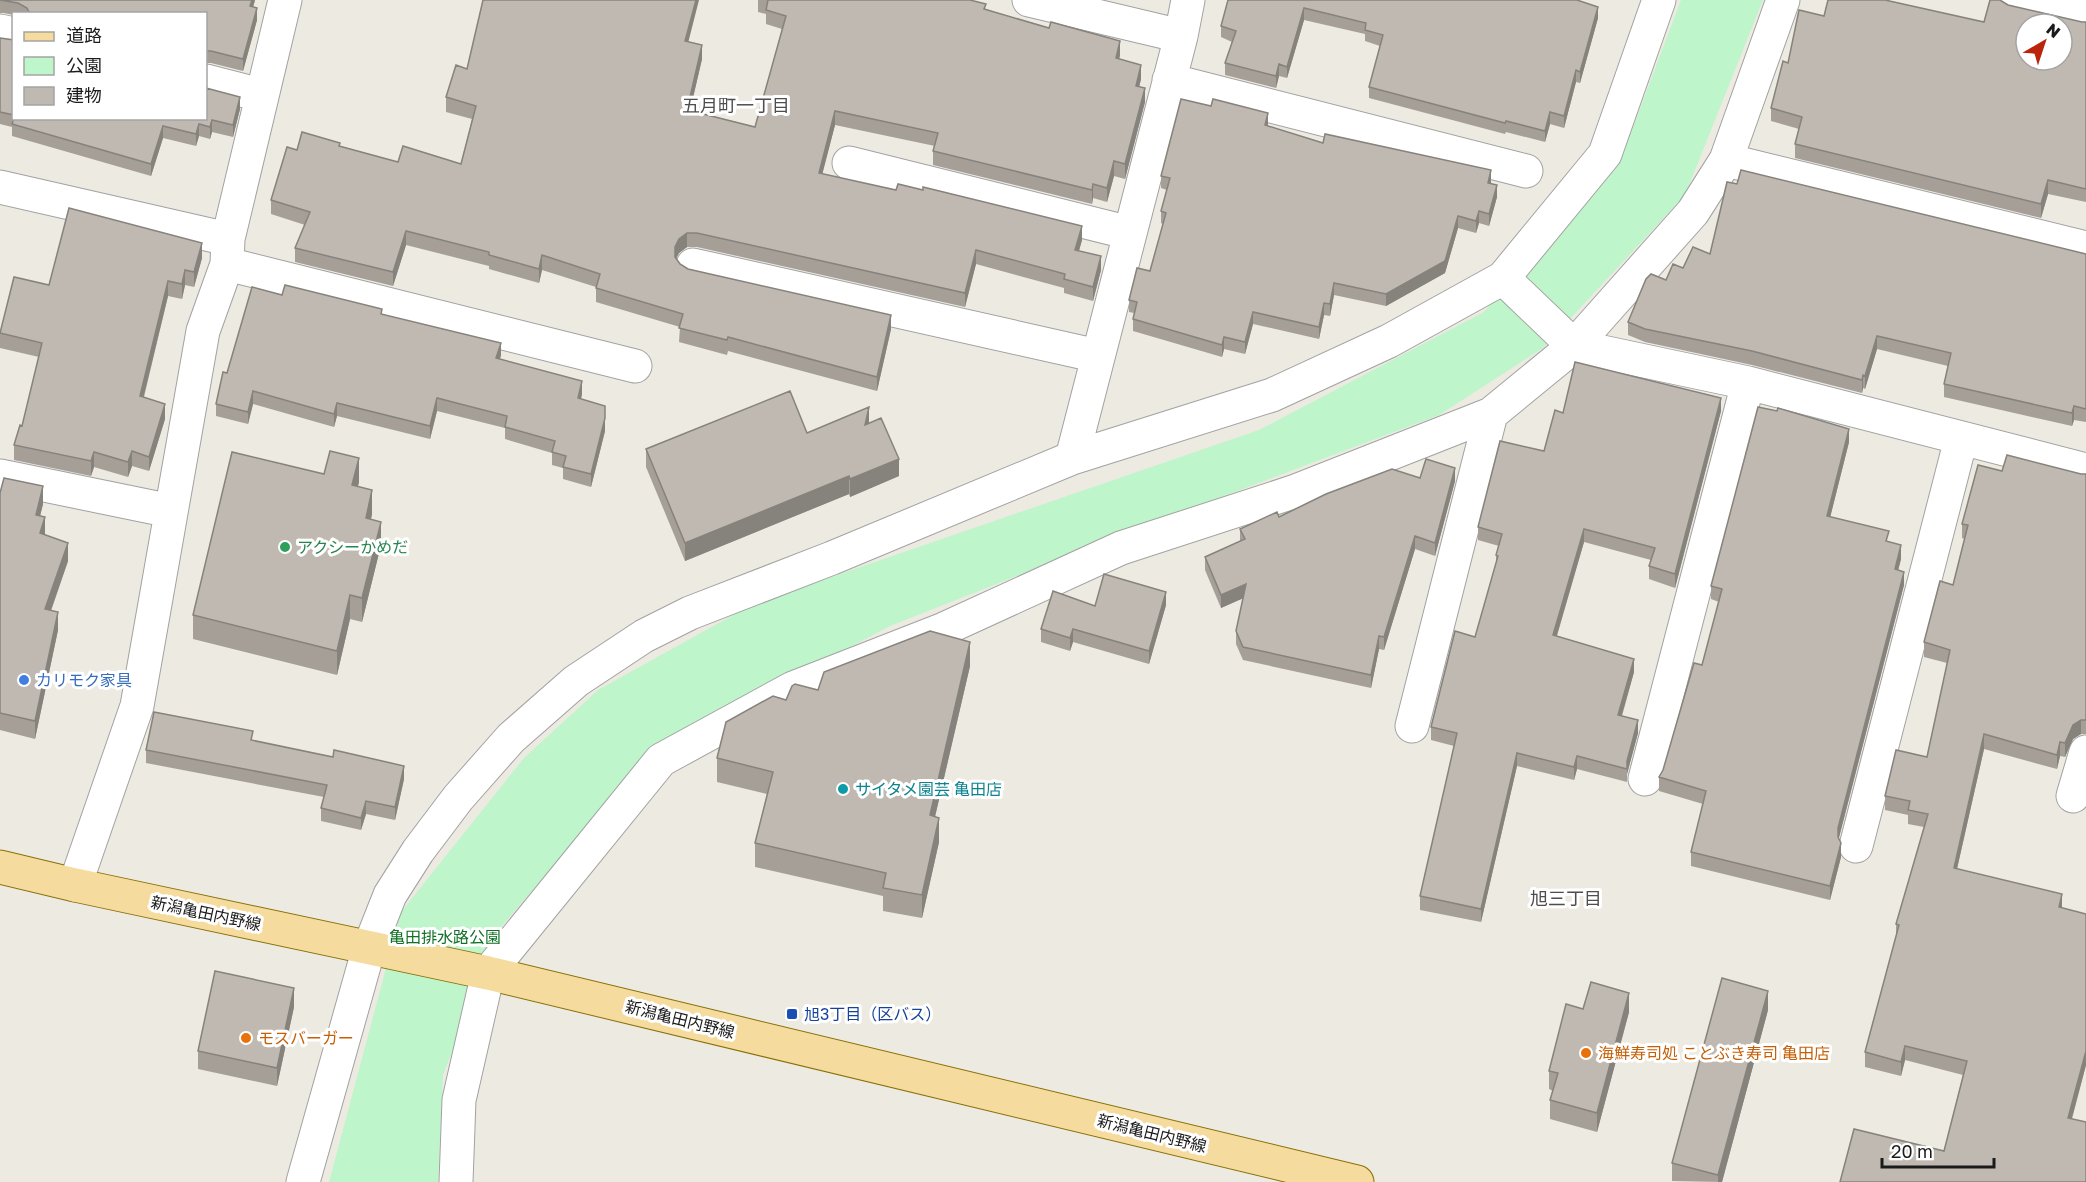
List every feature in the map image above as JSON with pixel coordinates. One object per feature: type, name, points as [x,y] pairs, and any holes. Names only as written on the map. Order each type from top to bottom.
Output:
[{"type":"main road","name":"新潟亀田内野線","points":[[0,867],[488,973],[1357,1182]]},
{"type":"street","points":[[75,885],[137,706],[202,331],[228,252],[261,95],[285,0]]},
{"type":"street","points":[[1029,0],[1181,36]]},
{"type":"street","points":[[1072,458],[1181,36],[1188,0]]},
{"type":"street","points":[[303,1182],[369,948],[390,895],[458,798],[511,738],[576,681],[644,636],[690,613],[832,558],[1072,458],[1272,395],[1389,341],[1503,278],[1605,154],[1659,0]]},
{"type":"street","points":[[456,1182],[459,1100],[488,973],[661,760],[793,688],[944,629],[1121,548],[1293,492],[1491,414],[1574,346],[1693,212],[1726,160],[1783,0]]},
{"type":"street","points":[[2013,0],[2086,17]]},
{"type":"street","points":[[1169,80],[1526,171]]},
{"type":"street","points":[[207,81],[261,95]]},
{"type":"street","points":[[1726,160],[2086,248]]},
{"type":"street","points":[[849,163],[1130,233]]},
{"type":"street","points":[[0,187],[636,366]]},
{"type":"street","points":[[693,265],[1098,356]]},
{"type":"street","points":[[1503,278],[1574,346],[1748,383],[2086,470]]},
{"type":"street","points":[[1645,780],[1748,383]]},
{"type":"street","points":[[1412,726],[1491,414]]},
{"type":"street","points":[[1856,846],[1961,439]]},
{"type":"street","points":[[0,476],[171,511]]},
{"type":"street","points":[[2073,796],[2086,752]]},
{"type":"green space","name":"亀田排水路公園","points":[[1681,0],[1763,0],[1685,195],[1543,348],[1439,415],[1113,538],[890,626],[650,752],[501,927],[443,1075],[438,1182],[329,1182],[401,912],[524,758],[598,690],[753,604],[1259,430],[1484,312],[1630,135]]},
{"type":"building","points":[[0,0],[252,0],[250,6],[257,8],[243,59],[207,51],[207,12],[29,12],[27,8],[18,3]]},
{"type":"building","points":[[483,0],[696,0],[685,41],[702,45],[687,110],[755,127],[786,16],[766,10],[768,0],[970,0],[986,4],[984,9],[1049,28],[1051,22],[1120,41],[1116,58],[1141,65],[1136,86],[1145,88],[1125,164],[1114,161],[1107,188],[1093,184],[1092,190],[933,151],[938,133],[835,111],[819,173],[896,190],[898,184],[923,190],[923,187],[1082,226],[1075,250],[1101,256],[1093,287],[1064,279],[1065,274],[976,250],[965,293],[697,233],[687,233],[679,239],[675,247],[675,257],[688,269],[891,315],[877,377],[728,337],[727,340],[679,328],[683,314],[596,288],[600,274],[542,255],[539,269],[489,255],[489,252],[406,231],[393,272],[295,248],[310,212],[271,200],[287,147],[297,150],[302,132],[340,143],[339,146],[398,162],[403,146],[461,164],[476,106],[446,97],[456,65],[467,69]]},
{"type":"building","points":[[1228,0],[1577,0],[1598,7],[1580,72],[1576,70],[1564,116],[1550,112],[1545,131],[1506,121],[1505,123],[1369,87],[1383,35],[1365,30],[1366,23],[1304,8],[1287,67],[1279,64],[1276,76],[1225,63],[1236,31],[1221,26]]},
{"type":"building","points":[[1828,0],[1885,0],[1984,22],[1990,0],[2000,0],[2008,5],[2038,12],[2014,12],[2014,72],[2074,72],[2074,20],[2086,22],[2086,189],[2048,180],[2041,204],[1795,144],[1802,117],[1771,108],[1783,61],[1788,63],[1799,10],[1824,16]]},
{"type":"building","points":[[0,38],[12,40],[12,115],[0,112]]},
{"type":"building","points":[[207,88],[240,97],[233,125],[212,120],[210,127],[199,124],[196,134],[163,126],[151,164],[12,124],[13,120],[207,120]]},
{"type":"building","points":[[1181,99],[1211,106],[1213,99],[1268,113],[1265,125],[1323,143],[1325,134],[1491,170],[1488,183],[1497,185],[1489,214],[1479,211],[1476,221],[1458,216],[1445,261],[1386,294],[1334,283],[1330,304],[1324,303],[1319,327],[1253,312],[1245,342],[1224,337],[1222,345],[1133,319],[1137,302],[1129,300],[1137,268],[1150,271],[1166,213],[1161,211],[1170,178],[1161,176]]},
{"type":"building","points":[[1741,170],[2086,254],[2086,409],[2074,406],[2072,413],[1944,384],[1951,353],[1877,336],[1862,380],[1752,351],[1645,329],[1628,322],[1646,279],[1651,274],[1666,280],[1673,264],[1683,268],[1693,247],[1710,254],[1727,182],[1737,184]]},
{"type":"building","points":[[69,208],[202,243],[194,272],[185,270],[182,284],[168,281],[140,396],[165,404],[149,457],[132,451],[128,462],[94,452],[91,461],[14,445],[20,425],[22,426],[42,343],[0,333],[14,277],[49,285]]},
{"type":"building","points":[[285,285],[382,309],[381,314],[501,343],[496,358],[582,381],[578,398],[605,406],[605,418],[591,474],[563,467],[566,456],[552,452],[555,441],[505,427],[507,416],[437,398],[430,426],[337,403],[334,414],[253,391],[248,412],[216,404],[223,372],[227,373],[252,287],[282,295]]},
{"type":"building","points":[[1575,362],[1721,398],[1675,574],[1649,566],[1655,548],[1584,529],[1553,635],[1634,659],[1618,715],[1638,720],[1627,769],[1577,756],[1574,767],[1517,753],[1481,909],[1420,896],[1457,733],[1431,727],[1455,631],[1475,637],[1498,556],[1496,555],[1502,534],[1478,527],[1500,441],[1544,451],[1555,410],[1563,413]]},
{"type":"building","points":[[790,391],[807,433],[869,407],[865,425],[881,418],[899,459],[850,479],[849,476],[685,543],[646,449]]},
{"type":"building","points":[[1758,407],[1777,411],[1778,408],[1849,429],[1827,516],[1889,531],[1886,541],[1901,545],[1895,569],[1904,572],[1838,828],[1841,843],[1830,886],[1691,852],[1706,791],[1659,777],[1694,663],[1702,665],[1722,589],[1711,586]]},
{"type":"building","points":[[330,451],[359,458],[352,485],[372,490],[366,518],[381,522],[362,598],[350,595],[337,651],[193,615],[232,452],[324,474]]},
{"type":"building","points":[[2007,455],[2086,474],[2086,720],[2073,725],[2065,743],[2060,742],[2057,755],[1984,734],[1954,868],[2062,894],[2059,907],[2086,914],[2086,1051],[2068,1118],[2086,1122],[2086,1182],[1840,1182],[1854,1129],[1944,1151],[1967,1061],[1905,1046],[1901,1062],[1865,1052],[1899,925],[1896,924],[1928,814],[1908,810],[1910,801],[1885,796],[1896,750],[1927,757],[1950,650],[1924,642],[1940,581],[1953,585],[1968,525],[1962,524],[1978,465],[2002,471]]},
{"type":"building","points":[[1426,459],[1455,468],[1435,543],[1415,536],[1384,637],[1379,636],[1371,675],[1243,647],[1236,631],[1246,584],[1221,595],[1205,557],[1245,539],[1240,529],[1277,512],[1279,517],[1326,494],[1392,469],[1420,478]]},
{"type":"building","points":[[4,478],[43,486],[36,515],[45,517],[40,533],[68,543],[45,609],[58,612],[35,721],[0,713],[0,493]]},
{"type":"building","points":[[1104,574],[1166,592],[1149,651],[1073,629],[1070,638],[1041,629],[1053,591],[1095,606]]},
{"type":"building","name":"サイタメ園芸 亀田店","points":[[930,631],[970,642],[930,815],[939,818],[922,895],[883,888],[886,873],[755,843],[773,772],[717,758],[726,722],[773,696],[786,700],[795,684],[818,690],[824,672]]},
{"type":"building","points":[[154,712],[253,731],[251,740],[333,757],[334,750],[404,766],[395,807],[366,801],[361,818],[321,808],[327,785],[146,750]]},
{"type":"building","name":"モスバーガー","points":[[215,971],[294,988],[277,1068],[198,1051]]},
{"type":"building","points":[[1722,978],[1768,991],[1718,1175],[1672,1163]]},
{"type":"building","points":[[1591,982],[1629,993],[1597,1113],[1550,1100],[1558,1073],[1549,1071],[1566,1004],[1583,1009]]},
{"type":"place","name":"アクシーかめだ","points":[[285,547]]},
{"type":"place","name":"カリモク家具","points":[[24,680]]},
{"type":"place","name":"サイタメ園芸 亀田店","points":[[843,789]]},
{"type":"place","name":"旭3丁目（区バス）","points":[[792,1014]]},
{"type":"place","name":"モスバーガー","points":[[246,1038]]},
{"type":"place","name":"海鮮寿司処 ことぶき寿司 亀田店","points":[[1586,1053]]},
{"type":"district","name":"五月町一丁目","points":[[736,106]]},
{"type":"district","name":"旭三丁目","points":[[1566,899]]}]
